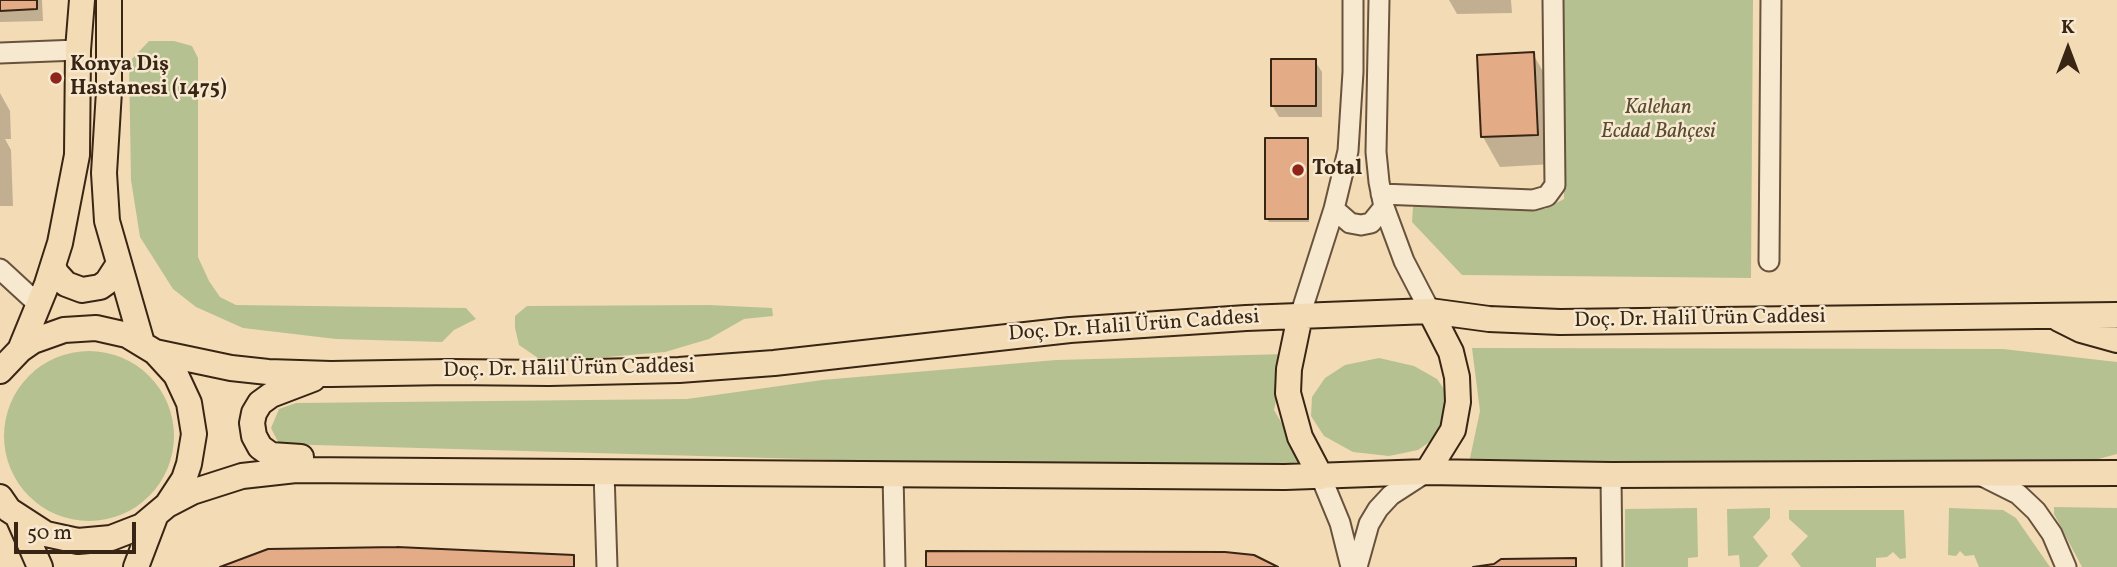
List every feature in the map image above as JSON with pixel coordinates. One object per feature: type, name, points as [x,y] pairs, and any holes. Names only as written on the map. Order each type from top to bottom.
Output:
[{"type":"main road","points":[[7,362],[38,304],[53,265],[77,155],[78,50],[82,0]]},
{"type":"main road","points":[[109,0],[109,91],[104,173],[107,221],[118,265],[148,347],[176,375],[186,396],[194,434],[190,464],[184,479],[161,511],[136,567]]},
{"type":"main road","points":[[53,265],[66,284],[82,290],[100,287],[107,282],[118,265]]},
{"type":"main road","points":[[1427,472],[1452,430],[1458,402],[1457,377],[1451,352],[1430,311]]},
{"type":"main road","name":"Doç. Dr. Halil Ürün Caddesi","points":[[7,362],[48,334],[80,327],[112,330],[148,347],[232,368],[331,374],[549,373],[679,370],[787,362],[1105,326],[1190,320],[1430,311],[1489,319],[1560,322],[2117,315]]},
{"type":"main road","points":[[1300,316],[1289,369],[1288,393],[1300,437],[1321,477]]},
{"type":"main road","points":[[2051,316],[2081,330],[2117,340]]},
{"type":"main road","points":[[331,374],[287,387],[260,403],[252,423],[254,436],[260,447],[271,455],[326,459],[366,470]]},
{"type":"main road","points":[[7,509],[32,526],[62,538],[95,541],[127,533],[192,492],[242,476],[296,470],[1321,477],[1427,472],[1611,475],[2117,473]]},
{"type":"main road","points":[[7,509],[40,567]]},
{"type":"street","points":[[1300,316],[1344,174],[1351,128],[1353,0]]},
{"type":"street","points":[[1379,0],[1376,152],[1382,200],[1404,261],[1430,311]]},
{"type":"street","points":[[1382,200],[1533,200],[1548,195],[1555,185],[1553,0]]},
{"type":"street","points":[[1769,261],[1770,0]]},
{"type":"street","points":[[0,53],[78,50]]},
{"type":"street","points":[[1334,209],[1350,223],[1361,225],[1371,223],[1382,200]]},
{"type":"street","points":[[0,269],[38,304]]},
{"type":"street","points":[[604,472],[607,567]]},
{"type":"street","points":[[1357,567],[1369,524],[1378,509],[1391,495],[1427,472]]},
{"type":"street","points":[[893,474],[895,567]]},
{"type":"street","points":[[1978,474],[2018,494],[2036,511],[2052,534],[2066,567]]},
{"type":"street","points":[[1611,475],[1612,567]]},
{"type":"street","points":[[1321,477],[1340,523],[1352,567]]},
{"type":"green space","name":"Kalehan Ecdad Bahçesi","points":[[1564,0],[1753,0],[1751,278],[1462,275],[1412,222],[1413,207],[1545,209],[1564,199]]},
{"type":"green space","points":[[149,41],[174,41],[192,46],[198,58],[198,257],[220,297],[236,305],[466,308],[476,319],[454,330],[442,342],[336,339],[243,328],[196,307],[173,289],[140,237],[131,180],[129,62]]},
{"type":"green space","points":[[709,305],[772,308],[773,316],[744,319],[709,339],[665,352],[561,361],[538,358],[519,345],[515,328],[515,316],[527,306]]},
{"type":"green space","points":[[1472,348],[2003,349],[2117,362],[2117,454],[2080,464],[1469,463],[1480,411]]},
{"type":"green space","points":[[89,351],[122,357],[149,376],[168,403],[174,436],[168,469],[149,496],[122,515],[89,521],[56,515],[29,496],[10,469],[4,436],[10,403],[29,376],[56,357]]},
{"type":"green space","points":[[1287,354],[1274,410],[1305,463],[980,464],[279,444],[271,428],[279,409],[296,403],[687,399],[822,380],[1056,360]]},
{"type":"green space","points":[[1379,358],[1414,366],[1437,379],[1449,396],[1452,416],[1438,436],[1418,450],[1389,456],[1353,452],[1324,436],[1311,416],[1312,397],[1325,378],[1345,365]]},
{"type":"green space","points":[[2054,507],[2117,508],[2117,567],[2082,567],[2054,514]]},
{"type":"green space","points":[[1697,508],[1698,557],[1688,558],[1688,567],[1625,567],[1625,509]]},
{"type":"green space","points":[[1770,508],[1770,518],[1753,537],[1768,556],[1758,567],[1740,567],[1739,555],[1728,556],[1727,509]]},
{"type":"green space","points":[[1949,508],[2003,510],[2016,518],[2050,567],[1979,567],[1974,555],[1965,556],[1960,551],[1956,556],[1948,555]]},
{"type":"green space","points":[[1789,510],[1904,510],[1906,558],[1900,559],[1893,552],[1887,557],[1876,558],[1876,567],[1801,567],[1791,554],[1808,536],[1789,519]]},
{"type":"building","points":[[0,0],[37,0],[37,9],[0,11]]},
{"type":"building","points":[[1534,52],[1538,135],[1481,137],[1477,55]]},
{"type":"building","points":[[1271,59],[1316,59],[1316,106],[1271,106]]},
{"type":"building","points":[[1265,138],[1308,138],[1308,219],[1265,219]]},
{"type":"building","points":[[397,547],[574,555],[574,567],[220,567],[268,549]]},
{"type":"building","points":[[926,551],[1225,552],[1254,555],[1278,567],[926,567]]},
{"type":"building","points":[[1576,558],[1576,567],[1473,567],[1494,564],[1501,559]]},
{"type":"place","name":"Konya Diş Hastanesi (1475)","points":[[56,78]]},
{"type":"place","name":"Total","points":[[1298,170]]}]
